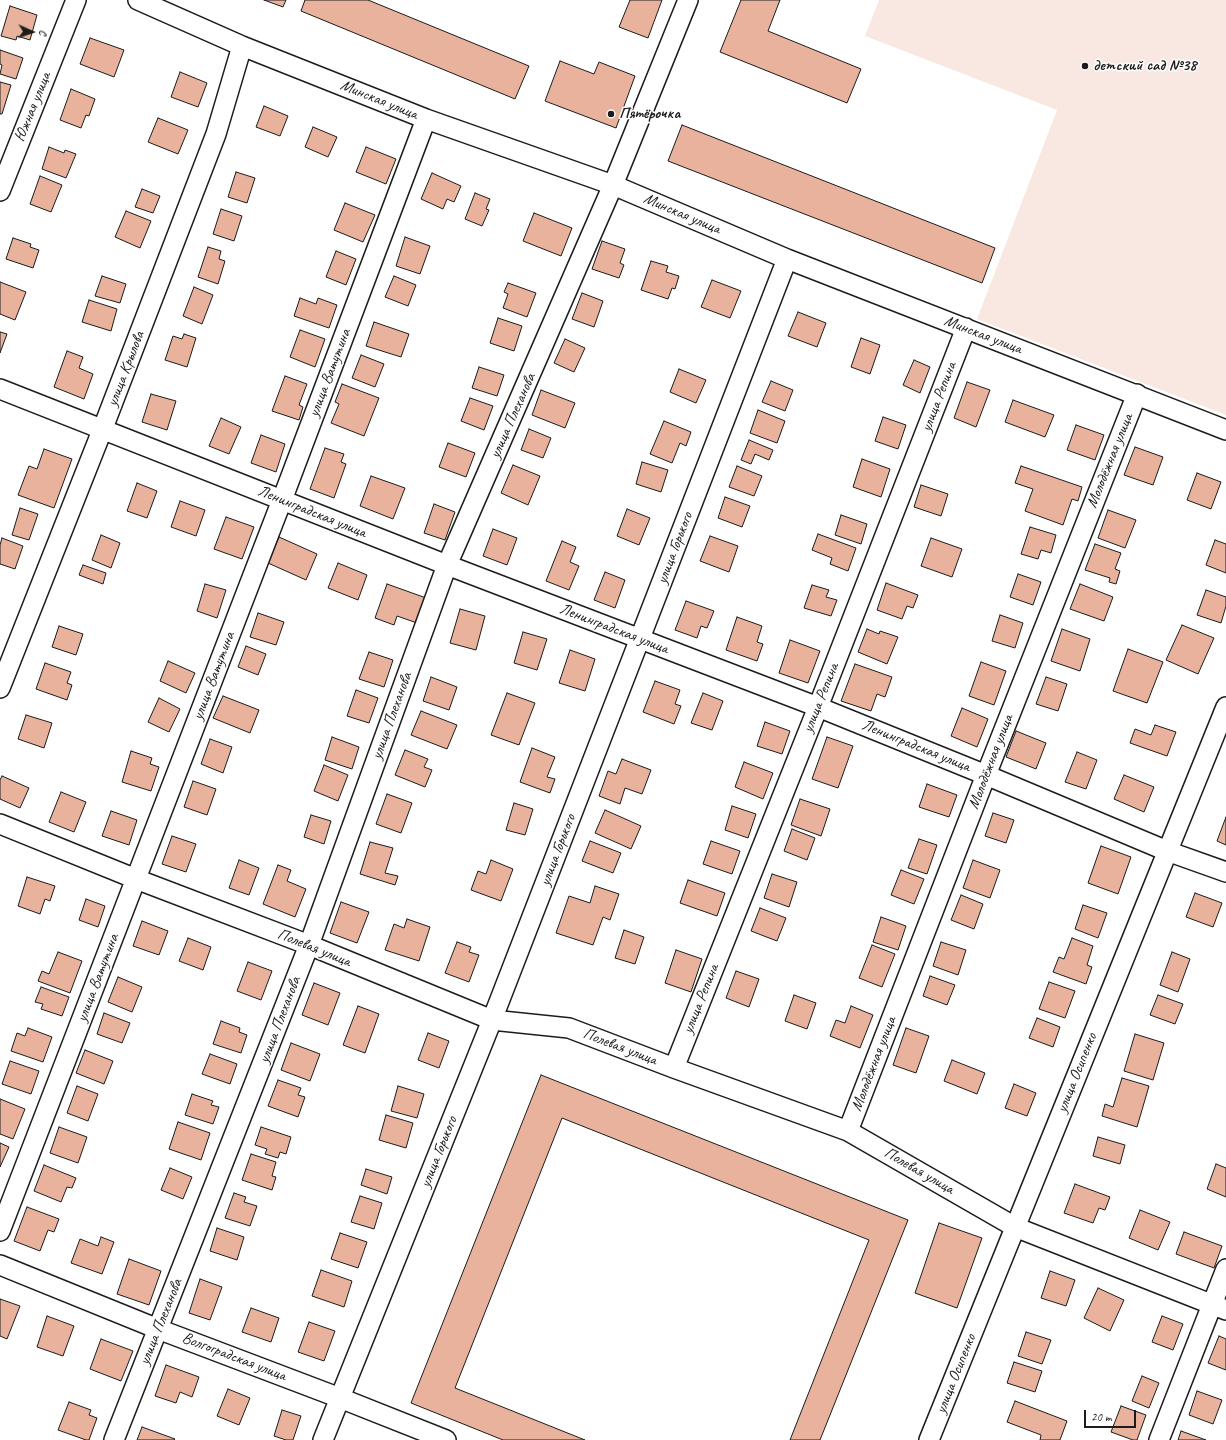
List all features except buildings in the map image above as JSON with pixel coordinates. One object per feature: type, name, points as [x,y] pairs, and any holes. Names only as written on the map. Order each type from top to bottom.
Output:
[{"type":"street","name":"Южная улица","points":[[0,192],[76,0]]},
{"type":"street","name":"Минская улица","points":[[138,0],[242,46],[426,119],[613,184],[787,259],[1137,394],[1226,430]]},
{"type":"street","name":"улица Плеханова","points":[[114,1440],[309,946],[447,565],[613,184],[688,0]]},
{"type":"street","name":"улица Крылова","points":[[0,688],[103,428],[216,134],[242,46]]},
{"type":"street","name":"улица Ватутина","points":[[0,1231],[282,500],[426,119]]},
{"type":"street","name":"улица Горького","points":[[323,1440],[492,1020],[787,259]]},
{"type":"street","name":"улица Репина","points":[[674,1068],[818,707],[966,328]]},
{"type":"street","name":"Ленинградская улица","points":[[0,389],[103,428],[447,565],[818,707],[986,775],[1167,851],[1226,872]]},
{"type":"street","name":"Молодёжная улица","points":[[848,1131],[986,775],[1137,394]]},
{"type":"street","name":"улица Осипенко","points":[[929,1440],[1226,707]]},
{"type":"street","name":"Полевая улица","points":[[0,824],[492,1020],[569,1028],[848,1131],[1015,1227],[1219,1307]]},
{"type":"street","name":"Волгоградская улица","points":[[0,1265],[158,1329],[446,1440]]},
{"type":"street","points":[[1159,1440],[1219,1307],[1226,1269]]},
{"type":"shaded area","points":[[879,0],[1226,0],[1226,415],[977,319],[1057,110],[865,36]]},
{"type":"place","name":"детский сад №38","points":[[1085,66]]},
{"type":"place","name":"Пятёрочка","points":[[611,114]]}]
